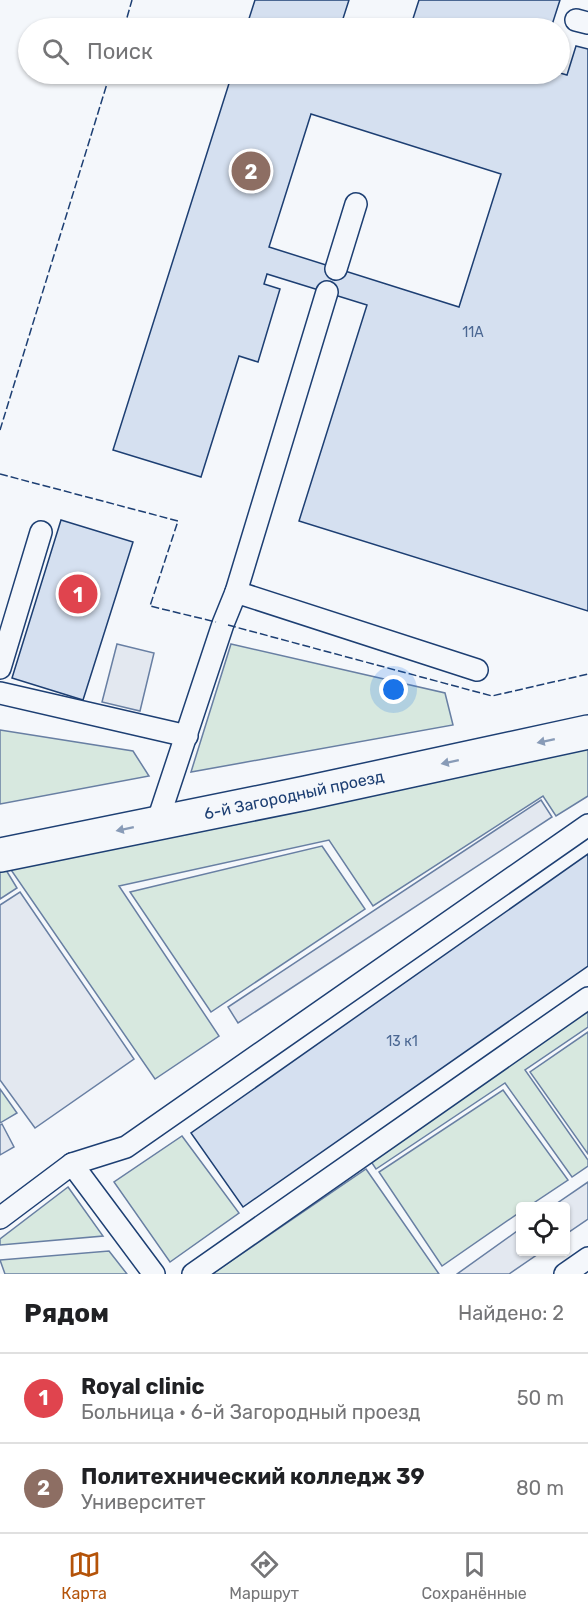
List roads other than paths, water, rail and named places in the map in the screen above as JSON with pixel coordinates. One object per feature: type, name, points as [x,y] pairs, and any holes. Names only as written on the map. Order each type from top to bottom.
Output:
[{"type":"street","name":"6-й Загородный проезд","points":[[0,855],[588,732]]},
{"type":"lane","points":[[336,268],[356,204]]},
{"type":"lane","points":[[157,823],[223,624],[236,592],[327,292]]},
{"type":"lane","points":[[0,668],[40,532]]},
{"type":"lane","points":[[236,592],[477,670]]},
{"type":"lane","points":[[0,693],[187,736]]},
{"type":"lane","points":[[0,1218],[72,1164],[126,1147],[588,825]]},
{"type":"lane","points":[[194,1274],[588,998]]},
{"type":"lane","points":[[72,1164],[154,1274]]},
{"type":"lane","points":[[565,1274],[588,1258]]},
{"type":"place","name":"Политехнический колледж 39","points":[[251,171]]},
{"type":"place","name":"Royal clinic","points":[[78,594]]}]
